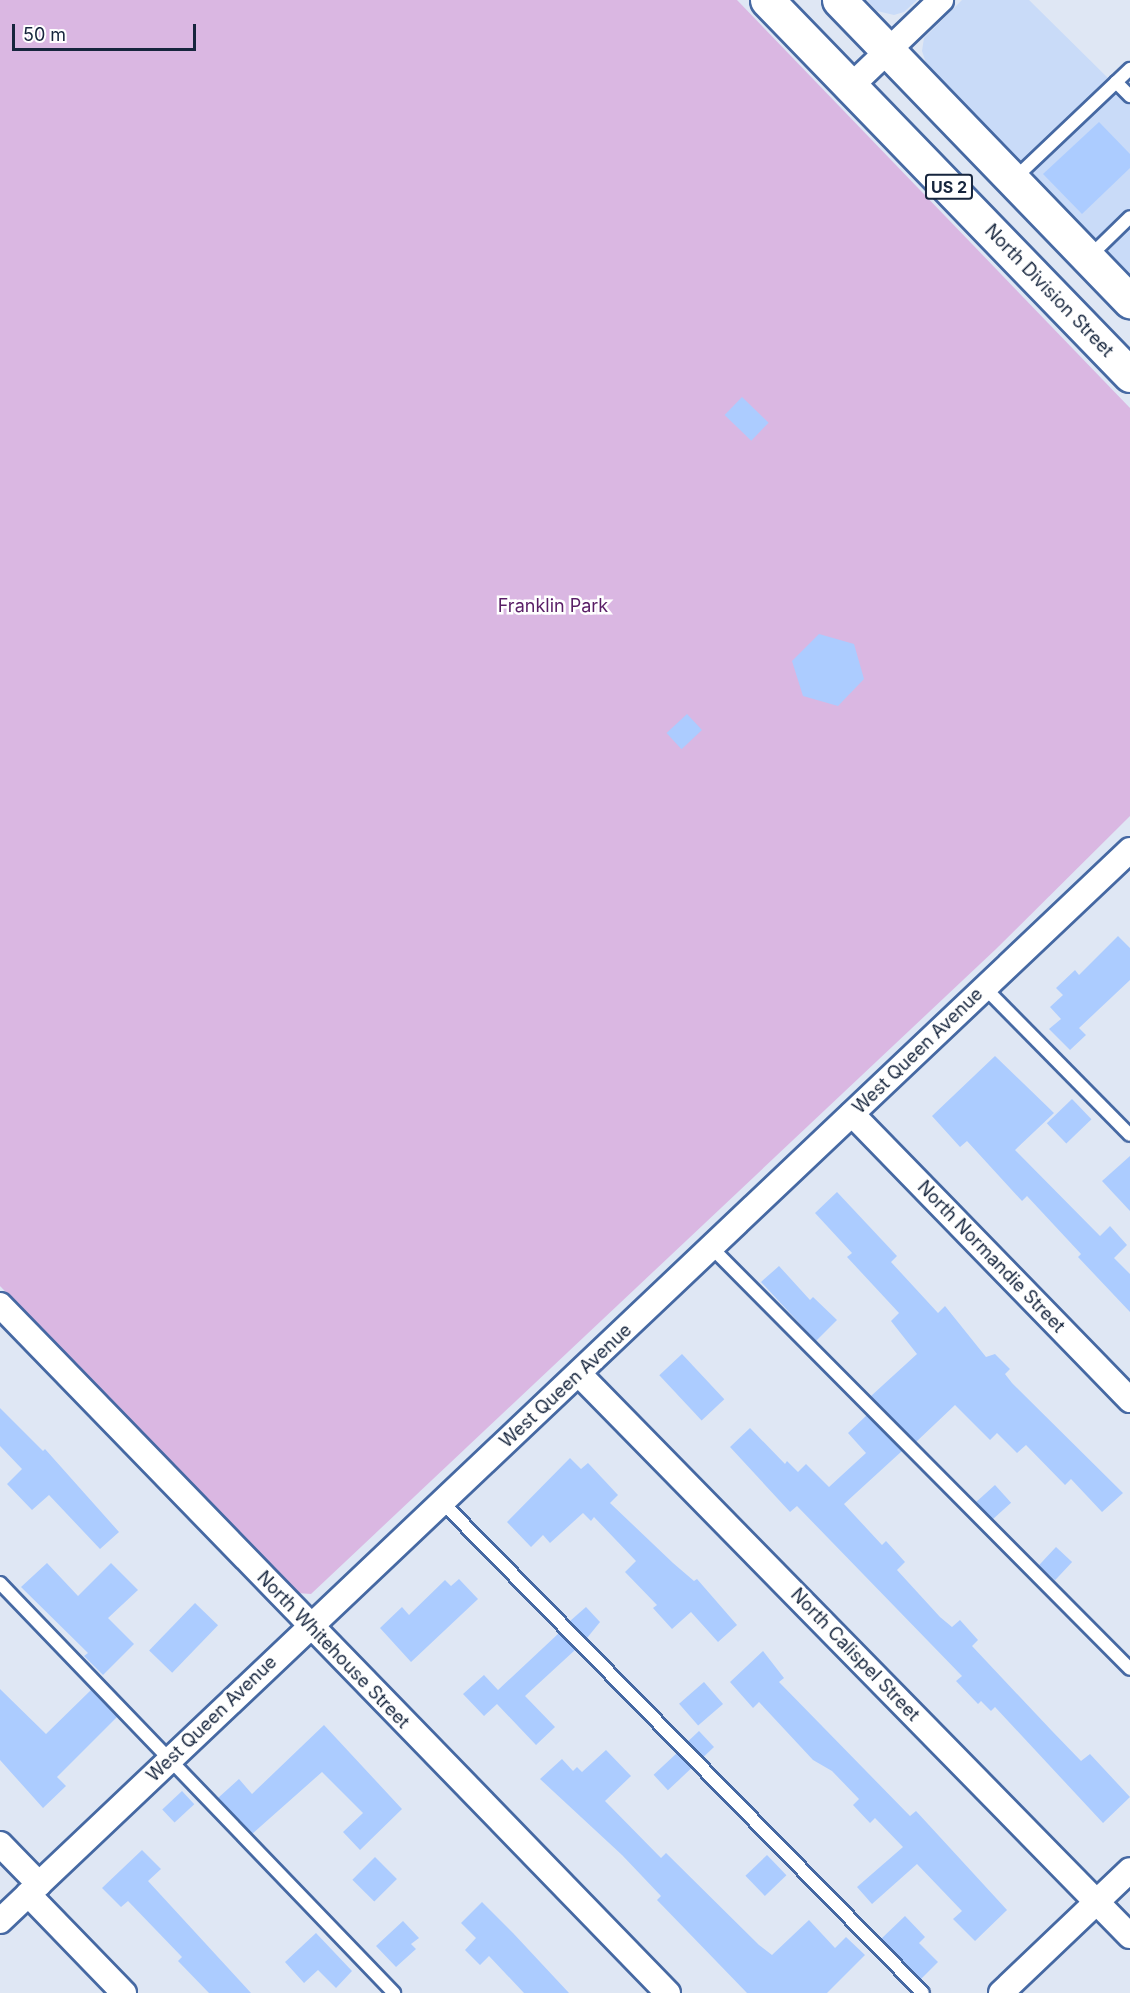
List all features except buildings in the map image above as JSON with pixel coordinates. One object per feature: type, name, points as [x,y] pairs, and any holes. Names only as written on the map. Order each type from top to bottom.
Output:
[{"type":"main road","name":"North Division Street","points":[[767,0],[1130,375]]},
{"type":"main road","name":"US 2","points":[[838,0],[1130,301]]},
{"type":"street","points":[[850,87],[941,0]]},
{"type":"street","name":"West Queen Avenue","points":[[0,1921],[309,1626],[579,1374],[1129,853]]},
{"type":"street","name":"North Normandie Street","points":[[852,1114],[1130,1400]]},
{"type":"street","name":"North Whitehouse Street","points":[[0,1305],[309,1626],[668,1993]]},
{"type":"street","name":"North Calispel Street","points":[[579,1374],[1130,1936]]},
{"type":"street","points":[[0,1844],[33,1889],[124,1993]]},
{"type":"street","points":[[1001,1993],[1130,1870]]},
{"type":"lane","points":[[1013,180],[1130,69]]},
{"type":"lane","points":[[1116,82],[1130,96]]},
{"type":"lane","points":[[1088,258],[1130,217]]},
{"type":"lane","points":[[985,988],[1130,1134]]},
{"type":"lane","points":[[712,1248],[1130,1669]]},
{"type":"lane","points":[[442,1502],[923,1993]]},
{"type":"lane","points":[[0,1583],[394,1993]]},
{"type":"shaded area","points":[[867,0],[917,0],[904,12],[894,15],[877,11]]},
{"type":"shaded area","points":[[962,0],[1029,0],[1111,81],[1130,63],[1130,274],[927,66],[922,51],[924,38]]},
{"type":"green space","name":"Franklin Park","points":[[0,0],[737,0],[1130,408],[1130,816],[996,949],[311,1594],[298,1593],[288,1585],[0,1286]]}]
